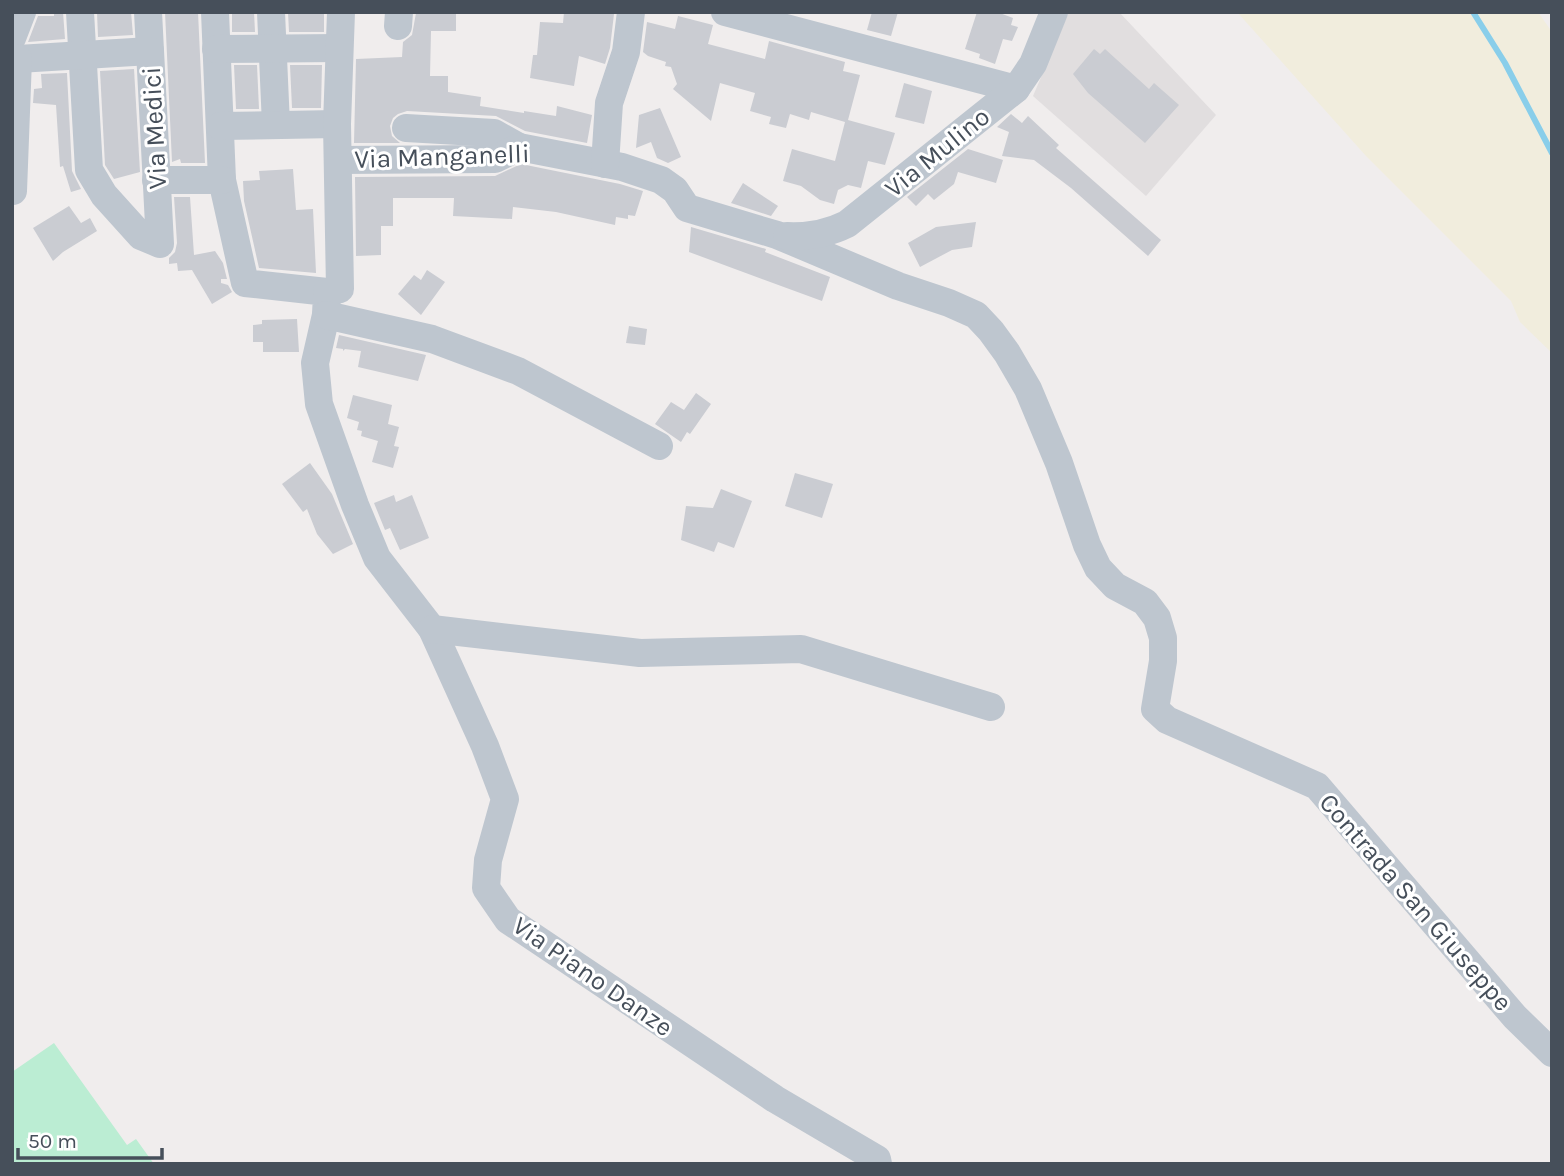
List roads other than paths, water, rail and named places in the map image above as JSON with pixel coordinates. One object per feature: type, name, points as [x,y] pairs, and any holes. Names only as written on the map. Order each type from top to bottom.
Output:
[{"type":"street","points":[[13,191],[14,51],[22,12]]},
{"type":"street","points":[[80,12],[82,55]]},
{"type":"street","name":"Via Medici","points":[[82,55],[89,170],[104,195],[141,236],[160,244],[148,12]]},
{"type":"street","points":[[215,12],[222,180],[246,283],[327,303],[518,371],[659,446]]},
{"type":"street","points":[[271,12],[276,125]]},
{"type":"street","points":[[338,160],[341,12]]},
{"type":"street","points":[[605,164],[609,103],[626,52],[631,12]]},
{"type":"street","points":[[725,12],[1016,89]]},
{"type":"street","name":"Via Mulino","points":[[777,235],[805,237],[828,233],[847,224],[1016,89],[1033,64],[1054,12]]},
{"type":"street","points":[[216,50],[339,48]]},
{"type":"street","points":[[14,51],[82,55],[150,51]]},
{"type":"street","points":[[220,127],[337,124]]},
{"type":"street","points":[[406,128],[494,132],[519,147]]},
{"type":"street","name":"Via Manganelli","points":[[338,160],[495,159],[519,147],[605,164],[661,180],[675,190],[687,208],[777,235]]},
{"type":"street","name":"Via Piano Danze","points":[[338,160],[340,289],[327,303],[315,363],[319,404],[377,558],[432,629],[485,746],[505,799],[488,860],[486,888],[508,920],[775,1100],[877,1159],[878,1164]]},
{"type":"street","points":[[156,180],[222,180]]},
{"type":"street","name":"Contrada San Giuseppe","points":[[777,235],[898,286],[949,303],[976,316],[991,331],[1028,389],[1098,568],[1115,586],[1145,602],[1157,618],[1163,638],[1163,661],[1155,709],[1167,720],[1317,786],[1515,1017],[1552,1053]]},
{"type":"street","points":[[432,629],[640,653],[801,649],[990,707]]},
{"type":"waterway","points":[[1473,12],[1505,63],[1552,153]]}]
